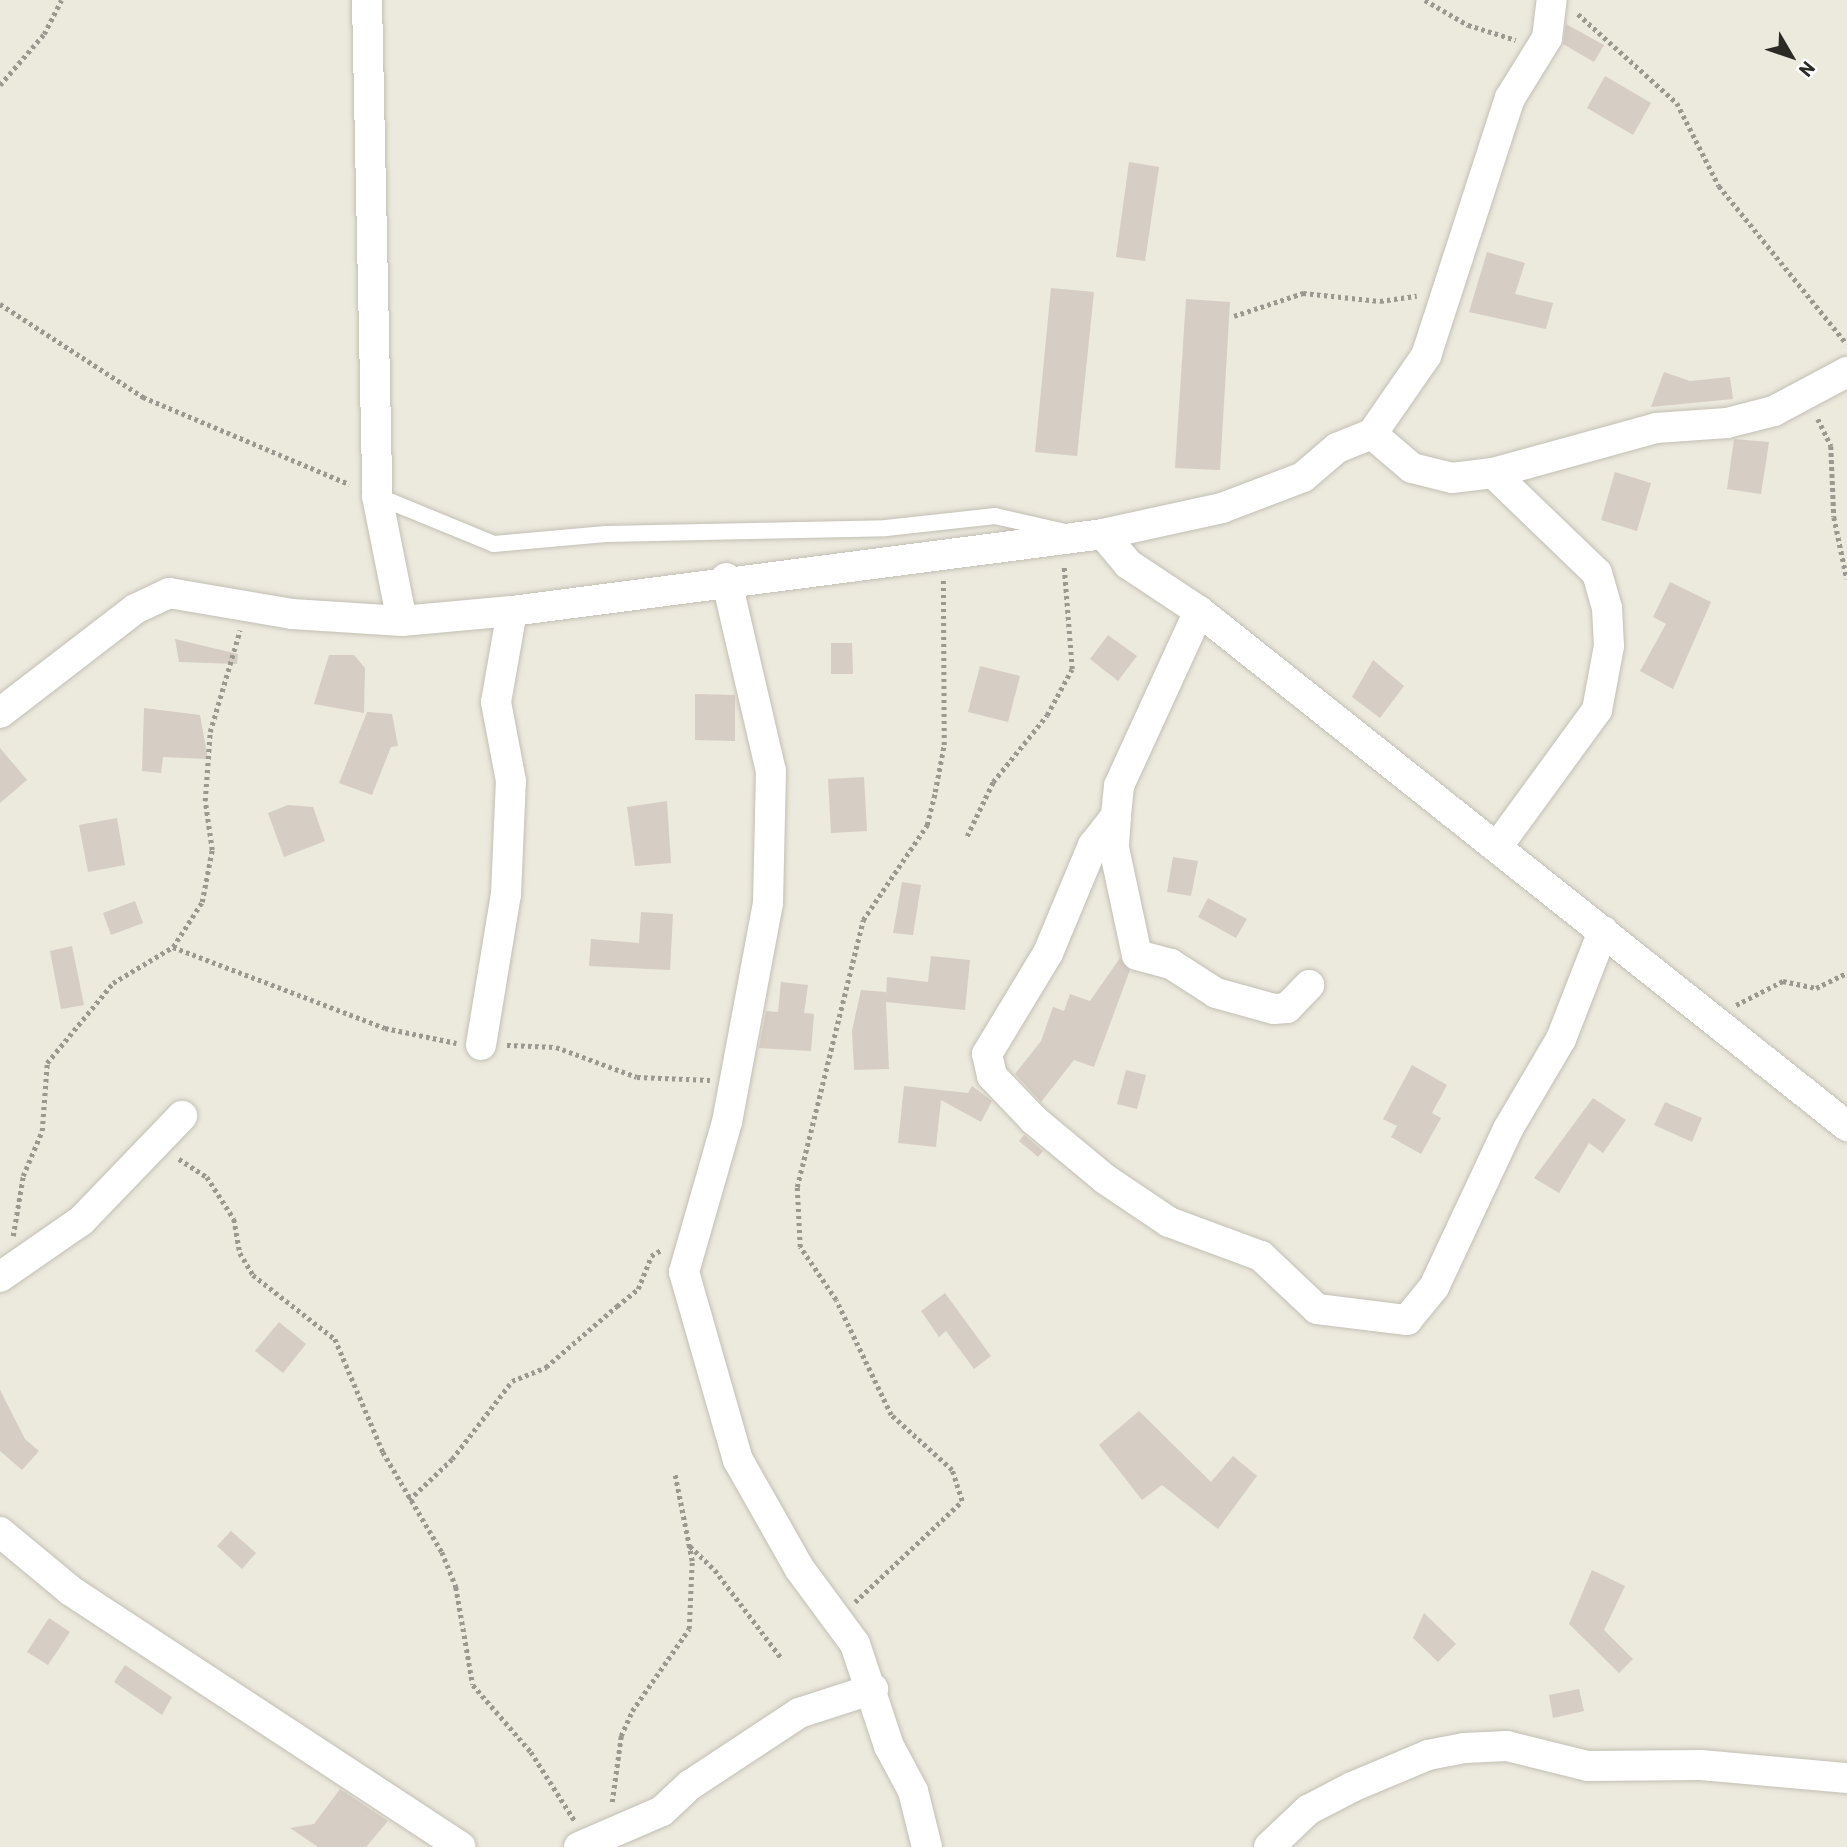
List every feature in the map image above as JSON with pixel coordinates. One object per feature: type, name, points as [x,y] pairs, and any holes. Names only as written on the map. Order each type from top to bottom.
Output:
[{"type":"street","points":[[367,0],[377,496],[402,621]]},
{"type":"street","points":[[0,713],[148,600],[178,592],[247,606],[402,621],[512,611],[726,578],[938,551],[1082,537],[1222,508],[1303,477],[1337,448],[1372,434],[1426,356],[1510,98],[1547,38],[1561,4]]},
{"type":"street","points":[[1372,434],[1412,468],[1452,478],[1493,473],[1656,428],[1727,423],[1808,396],[1847,372]]},
{"type":"street","points":[[1493,473],[1597,573],[1607,608],[1609,646],[1597,710],[1497,847]]},
{"type":"street","points":[[1082,537],[1199,611],[1847,1126]]},
{"type":"street","points":[[726,578],[771,771],[768,904],[735,1081],[684,1272],[738,1460],[799,1568],[842,1623],[873,1689],[889,1746],[913,1791],[927,1847]]},
{"type":"street","points":[[481,1045],[506,894],[511,781],[496,702],[512,611]]},
{"type":"street","points":[[1199,611],[1119,786],[1114,848],[1138,955],[1171,964],[1216,993],[1274,1009],[1287,1008],[1309,985]]},
{"type":"street","points":[[1116,816],[1093,845],[1048,953],[987,1055],[992,1076],[1034,1120],[1136,1203],[1169,1222],[1261,1256],[1304,1301],[1329,1313],[1407,1320],[1423,1305],[1508,1129],[1561,1039],[1603,931]]},
{"type":"street","points":[[2,1275],[81,1221],[182,1116]]},
{"type":"street","points":[[0,1532],[71,1591],[460,1847]]},
{"type":"street","points":[[591,1844],[662,1811],[690,1785],[799,1713],[873,1689]]},
{"type":"street","points":[[1269,1847],[1308,1810],[1352,1787],[1428,1755],[1464,1748],[1507,1746],[1599,1767],[1700,1765],[1847,1778]]},
{"type":"lane","points":[[377,496],[494,544],[606,534],[886,528],[995,516],[1082,537]]},
{"type":"path","points":[[0,85],[44,34],[61,0]]},
{"type":"path","points":[[1425,0],[1490,34],[1547,38]]},
{"type":"path","points":[[1561,4],[1677,103],[1719,186],[1847,344]]},
{"type":"path","points":[[1234,316],[1303,293],[1381,301],[1446,291]]},
{"type":"path","points":[[0,304],[143,397],[377,496]]},
{"type":"path","points":[[1808,396],[1830,446],[1834,517],[1847,579]]},
{"type":"path","points":[[967,836],[993,782],[1047,715],[1072,669],[1082,537]]},
{"type":"path","points":[[842,1623],[842,1614],[962,1502],[952,1470],[891,1415],[836,1300],[800,1247],[797,1187],[863,920],[927,825],[935,792],[944,745],[947,599],[938,551]]},
{"type":"path","points":[[2,1275],[23,1176],[42,1131],[47,1063],[113,983],[173,947],[202,902],[212,850],[205,801],[210,732],[247,606]]},
{"type":"path","points":[[173,947],[385,1028],[481,1045],[556,1047],[638,1077],[735,1081]]},
{"type":"path","points":[[1707,1017],[1783,981],[1816,988],[1847,973]]},
{"type":"path","points":[[152,1147],[207,1177],[234,1219],[240,1253],[253,1275],[335,1339],[409,1500],[456,1587],[473,1685],[531,1752],[591,1844]]},
{"type":"path","points":[[409,1500],[452,1458],[512,1381],[546,1367],[638,1289],[650,1256],[696,1233]]},
{"type":"path","points":[[591,1844],[621,1736],[689,1629],[689,1546],[675,1475]]},
{"type":"path","points":[[689,1546],[715,1570],[782,1658]]},
{"type":"building","points":[[1566,24],[1604,45],[1594,62],[1563,44]]},
{"type":"building","points":[[1605,76],[1651,103],[1633,135],[1587,108]]},
{"type":"building","points":[[1129,162],[1159,167],[1145,261],[1116,257]]},
{"type":"building","points":[[1487,252],[1525,263],[1515,294],[1553,303],[1546,329],[1469,312]]},
{"type":"building","points":[[1051,288],[1094,292],[1077,456],[1035,452]]},
{"type":"building","points":[[1186,299],[1230,302],[1220,470],[1175,468]]},
{"type":"building","points":[[1664,372],[1690,381],[1730,377],[1733,399],[1651,407]]},
{"type":"building","points":[[1734,439],[1769,442],[1761,494],[1727,489]]},
{"type":"building","points":[[1615,472],[1651,483],[1637,531],[1601,520]]},
{"type":"building","points":[[1670,582],[1711,602],[1673,689],[1640,671],[1666,624],[1653,617]]},
{"type":"building","points":[[1108,635],[1137,656],[1118,681],[1090,659]]},
{"type":"building","points":[[175,639],[238,654],[237,664],[179,662]]},
{"type":"building","points":[[831,643],[852,643],[853,674],[831,674]]},
{"type":"building","points":[[329,655],[354,655],[365,668],[364,713],[314,704]]},
{"type":"building","points":[[1373,660],[1404,686],[1380,718],[1352,697]]},
{"type":"building","points":[[980,666],[1020,676],[1008,722],[968,712]]},
{"type":"building","points":[[695,694],[735,695],[735,741],[695,740]]},
{"type":"building","points":[[144,708],[200,715],[208,759],[163,757],[161,773],[142,771]]},
{"type":"building","points":[[367,712],[392,714],[398,746],[391,747],[372,795],[339,783]]},
{"type":"building","points":[[0,748],[27,780],[0,803]]},
{"type":"building","points":[[864,777],[867,831],[831,833],[828,779]]},
{"type":"building","points":[[667,801],[671,863],[635,866],[627,807]]},
{"type":"building","points":[[288,805],[313,807],[325,841],[284,857],[268,813]]},
{"type":"building","points":[[117,818],[125,865],[88,872],[79,825]]},
{"type":"building","points":[[1173,857],[1198,861],[1191,896],[1167,892]]},
{"type":"building","points":[[902,882],[921,885],[913,935],[893,933]]},
{"type":"building","points":[[1208,898],[1247,919],[1236,938],[1198,917]]},
{"type":"building","points":[[135,901],[143,923],[111,935],[103,913]]},
{"type":"building","points":[[641,912],[673,914],[670,970],[589,966],[591,939],[639,943]]},
{"type":"building","points":[[72,946],[84,1005],[61,1009],[50,951]]},
{"type":"building","points":[[931,956],[970,960],[965,1010],[886,1002],[889,1069],[854,1070],[852,1031],[861,990],[886,992],[886,998],[887,977],[928,982]]},
{"type":"building","points":[[1120,958],[1130,970],[1094,1067],[1074,1060],[1041,1102],[1015,1074],[1041,1041],[1053,1007],[1064,1011],[1070,994],[1090,1001]]},
{"type":"building","points":[[781,982],[808,985],[804,1013],[814,1014],[811,1051],[759,1048],[766,1011],[778,1012]]},
{"type":"building","points":[[1412,1065],[1447,1085],[1432,1113],[1441,1118],[1421,1154],[1391,1137],[1397,1126],[1383,1119]]},
{"type":"building","points":[[1126,1070],[1146,1075],[1137,1109],[1117,1104]]},
{"type":"building","points":[[904,1086],[968,1093],[972,1086],[992,1101],[981,1122],[941,1100],[936,1147],[898,1143]]},
{"type":"building","points":[[1593,1098],[1626,1120],[1603,1153],[1589,1143],[1559,1193],[1534,1178]]},
{"type":"building","points":[[1665,1102],[1702,1118],[1692,1142],[1654,1125]]},
{"type":"building","points":[[1024,1135],[1043,1151],[1038,1157],[1019,1141]]},
{"type":"building","points":[[945,1293],[991,1356],[974,1369],[946,1331],[939,1337],[921,1311]]},
{"type":"building","points":[[279,1322],[306,1344],[283,1373],[255,1351]]},
{"type":"building","points":[[0,1390],[25,1439],[39,1451],[22,1470],[0,1451]]},
{"type":"building","points":[[1139,1411],[1211,1482],[1233,1456],[1257,1476],[1218,1529],[1162,1485],[1142,1500],[1099,1445]]},
{"type":"building","points":[[231,1531],[256,1553],[242,1569],[217,1546]]},
{"type":"building","points":[[1592,1570],[1625,1586],[1604,1630],[1633,1659],[1619,1673],[1569,1624]]},
{"type":"building","points":[[1424,1613],[1456,1644],[1438,1662],[1413,1638]]},
{"type":"building","points":[[49,1618],[70,1632],[48,1665],[27,1652]]},
{"type":"building","points":[[125,1665],[172,1697],[162,1715],[114,1682]]},
{"type":"building","points":[[1579,1689],[1584,1711],[1553,1718],[1549,1695]]},
{"type":"building","points":[[340,1789],[388,1821],[366,1847],[318,1847],[290,1828],[314,1824]]}]
